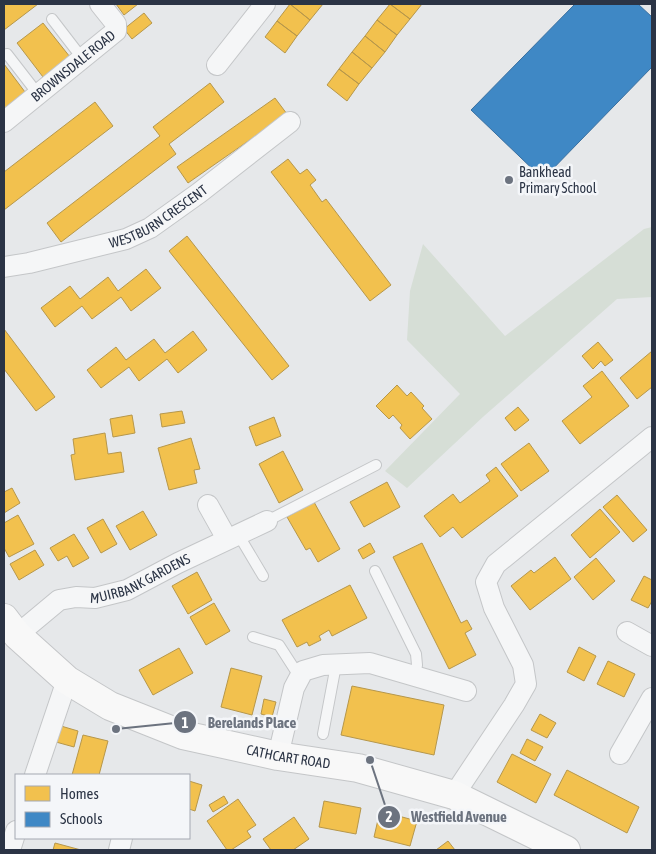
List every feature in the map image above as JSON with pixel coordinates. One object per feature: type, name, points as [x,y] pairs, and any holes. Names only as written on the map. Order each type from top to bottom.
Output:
[{"type":"street","name":"BROWNSDALE ROAD","points":[[4,122],[116,31],[116,24],[100,4]]},
{"type":"street","points":[[217,65],[264,4]]},
{"type":"street","name":"WESTBURN CRESCENT","points":[[4,266],[29,263],[126,239],[150,228],[199,193],[290,122]]},
{"type":"street","points":[[454,794],[514,706],[526,684],[523,666],[494,608],[486,582],[496,564],[652,437]]},
{"type":"street","points":[[208,506],[233,537]]},
{"type":"street","name":"MUIRBANK GARDENS","points":[[10,627],[59,600],[95,598],[127,590],[178,562],[267,521]]},
{"type":"street","name":"CATHCART ROAD","points":[[10,627],[67,680],[110,706],[183,735],[278,756],[358,768],[454,794],[566,850]]},
{"type":"street","points":[[627,632],[652,646]]},
{"type":"street","points":[[278,756],[294,688],[302,671],[323,665],[370,664],[466,691]]},
{"type":"street","points":[[35,774],[67,680]]},
{"type":"street","points":[[620,754],[652,698]]},
{"type":"street","points":[[10,850],[15,834]]},
{"type":"lane","points":[[52,19],[82,58]]},
{"type":"lane","points":[[7,54],[38,94]]},
{"type":"lane","points":[[267,521],[376,465]]},
{"type":"lane","points":[[233,537],[263,576]]},
{"type":"lane","points":[[375,571],[416,654],[415,676]]},
{"type":"lane","points":[[253,637],[278,645],[299,676]]},
{"type":"lane","points":[[323,734],[336,665]]},
{"type":"shaded area","points":[[652,227],[652,297],[617,299],[484,416],[407,488],[385,471],[460,394],[407,340],[410,291],[423,244],[505,336],[644,229]]},
{"type":"building: Homes","points":[[4,4],[38,4],[4,30]]},
{"type":"building: Homes","points":[[116,4],[138,4],[124,15]]},
{"type":"building: Homes","points":[[290,4],[310,20],[297,36],[277,21]]},
{"type":"building: Homes","points":[[290,4],[323,4],[310,20]]},
{"type":"building: Homes","points":[[390,4],[410,19],[397,35],[377,20]]},
{"type":"building: Homes","points":[[390,4],[422,4],[410,19]]},
{"type":"building: Homes","points":[[144,13],[152,23],[132,39],[124,29]]},
{"type":"building: Homes","points":[[377,20],[397,35],[385,52],[365,36]]},
{"type":"building: Homes","points":[[277,21],[297,36],[285,53],[265,37]]},
{"type":"building: Homes","points":[[43,23],[70,57],[43,77],[17,43]]},
{"type":"building: Homes","points":[[365,36],[385,52],[372,68],[352,52]]},
{"type":"building: Homes","points":[[352,52],[372,68],[359,84],[339,69]]},
{"type":"building: Homes","points":[[4,64],[25,92],[4,109]]},
{"type":"building: Homes","points":[[339,69],[359,84],[347,101],[327,85]]},
{"type":"building: Homes","points":[[210,83],[224,102],[169,144],[176,154],[61,242],[47,223],[160,136],[153,127]]},
{"type":"building: Homes","points":[[275,98],[287,114],[188,183],[177,167]]},
{"type":"building: Homes","points":[[95,102],[113,126],[4,210],[4,172]]},
{"type":"building: Homes","points":[[288,159],[300,174],[307,169],[316,180],[310,185],[322,202],[326,199],[391,285],[370,301],[271,172]]},
{"type":"building: Homes","points":[[187,236],[289,366],[272,380],[169,251]]},
{"type":"building: Homes","points":[[146,269],[161,288],[131,311],[121,297],[92,319],[82,306],[55,327],[41,308],[70,286],[80,299],[108,277],[118,291]]},
{"type":"building: Homes","points":[[4,329],[55,397],[36,411],[4,369]]},
{"type":"building: Homes","points":[[193,331],[207,350],[178,373],[167,359],[139,381],[129,367],[101,388],[87,370],[116,347],[126,360],[154,339],[165,353]]},
{"type":"building: Homes","points":[[598,342],[613,360],[605,366],[601,361],[593,369],[582,356]]},
{"type":"building: Homes","points":[[652,351],[652,387],[637,399],[620,378]]},
{"type":"building: Homes","points":[[602,371],[629,406],[580,444],[562,421],[592,397],[583,386]]},
{"type":"building: Homes","points":[[397,385],[407,396],[411,392],[424,406],[422,408],[432,419],[410,439],[400,428],[402,425],[393,415],[389,419],[376,406]]},
{"type":"building: Homes","points":[[518,407],[529,420],[515,431],[505,418]]},
{"type":"building: Homes","points":[[182,411],[185,423],[162,427],[160,414]]},
{"type":"building: Homes","points":[[132,415],[135,433],[113,437],[110,419]]},
{"type":"building: Homes","points":[[274,417],[281,436],[256,446],[249,427]]},
{"type":"building: Homes","points":[[105,433],[108,454],[121,452],[124,472],[75,480],[71,455],[75,454],[73,439]]},
{"type":"building: Homes","points":[[191,438],[200,469],[194,470],[197,483],[169,490],[158,448]]},
{"type":"building: Homes","points":[[529,443],[549,471],[521,491],[501,464]]},
{"type":"building: Homes","points":[[283,451],[303,490],[279,503],[259,464]]},
{"type":"building: Homes","points":[[496,467],[518,496],[462,538],[453,527],[440,537],[424,516],[453,494],[460,503],[490,481],[486,475]]},
{"type":"building: Homes","points":[[387,482],[400,507],[364,527],[350,502]]},
{"type":"building: Homes","points":[[12,488],[20,503],[4,513],[4,492]]},
{"type":"building: Homes","points":[[617,495],[647,530],[633,542],[603,507]]},
{"type":"building: Homes","points":[[314,502],[340,549],[318,562],[310,548],[306,550],[287,517]]},
{"type":"building: Homes","points":[[600,509],[620,532],[590,558],[571,535]]},
{"type":"building: Homes","points":[[143,511],[157,535],[130,550],[116,526]]},
{"type":"building: Homes","points":[[18,515],[34,544],[9,557],[4,548],[4,523]]},
{"type":"building: Homes","points":[[103,519],[117,544],[101,553],[87,528]]},
{"type":"building: Homes","points":[[74,534],[89,558],[73,567],[67,556],[58,561],[50,548]]},
{"type":"building: Homes","points":[[370,543],[375,552],[363,559],[358,550]]},
{"type":"building: Homes","points":[[422,543],[461,623],[467,620],[472,629],[465,633],[476,655],[449,669],[393,557]]},
{"type":"building: Homes","points":[[35,550],[44,565],[19,580],[10,564]]},
{"type":"building: Homes","points":[[555,557],[571,579],[530,610],[511,586],[531,570],[534,573]]},
{"type":"building: Homes","points":[[596,558],[615,581],[593,600],[574,577]]},
{"type":"building: Homes","points":[[197,572],[212,600],[188,614],[172,586]]},
{"type":"building: Homes","points":[[644,576],[652,580],[652,601],[648,608],[631,600]]},
{"type":"building: Homes","points":[[350,585],[367,618],[332,636],[329,630],[319,636],[321,640],[309,646],[307,642],[297,647],[282,620]]},
{"type":"building: Homes","points":[[214,603],[230,631],[206,645],[190,617]]},
{"type":"building: Homes","points":[[579,647],[596,656],[584,681],[567,672]]},
{"type":"building: Homes","points":[[179,648],[193,673],[153,695],[139,670]]},
{"type":"building: Homes","points":[[608,661],[635,674],[624,697],[597,684]]},
{"type":"building: Homes","points":[[231,668],[262,676],[252,715],[221,707]]},
{"type":"building: Homes","points":[[352,686],[444,705],[434,755],[341,735]]},
{"type":"building: Homes","points":[[264,699],[276,702],[272,717],[261,714]]},
{"type":"building: Homes","points":[[540,714],[556,723],[547,738],[531,730]]},
{"type":"building: Homes","points":[[61,726],[78,731],[74,747],[56,742]]},
{"type":"building: Homes","points":[[83,735],[108,741],[99,774],[72,774]]},
{"type":"building: Homes","points":[[527,739],[543,747],[535,761],[520,753]]},
{"type":"building: Homes","points":[[512,754],[551,774],[536,803],[497,782]]},
{"type":"building: Homes","points":[[567,770],[639,807],[627,833],[554,795]]},
{"type":"building: Homes","points":[[190,781],[202,785],[195,811],[190,809]]},
{"type":"building: Homes","points":[[224,796],[228,803],[213,812],[209,805]]},
{"type":"building: Homes","points":[[238,799],[256,825],[247,831],[251,837],[231,850],[227,850],[207,821]]},
{"type":"building: Homes","points":[[324,801],[361,808],[356,834],[319,827]]},
{"type":"building: Homes","points":[[380,811],[417,821],[410,846],[374,837]]},
{"type":"building: Homes","points":[[294,817],[309,839],[293,850],[271,850],[263,839]]},
{"type":"building: Homes","points":[[448,841],[455,850],[436,850]]},
{"type":"building: Homes","points":[[55,843],[81,850],[53,850]]},
{"type":"building: Schools","points":[[575,4],[638,4],[652,17],[652,67],[543,179],[471,110]]},
{"type":"place","name":"Bankhead Primary School","points":[[509,180]]},
{"type":"place","name":"Berelands Place","points":[[116,729]]},
{"type":"place","name":"Westfield Avenue","points":[[370,760]]}]
